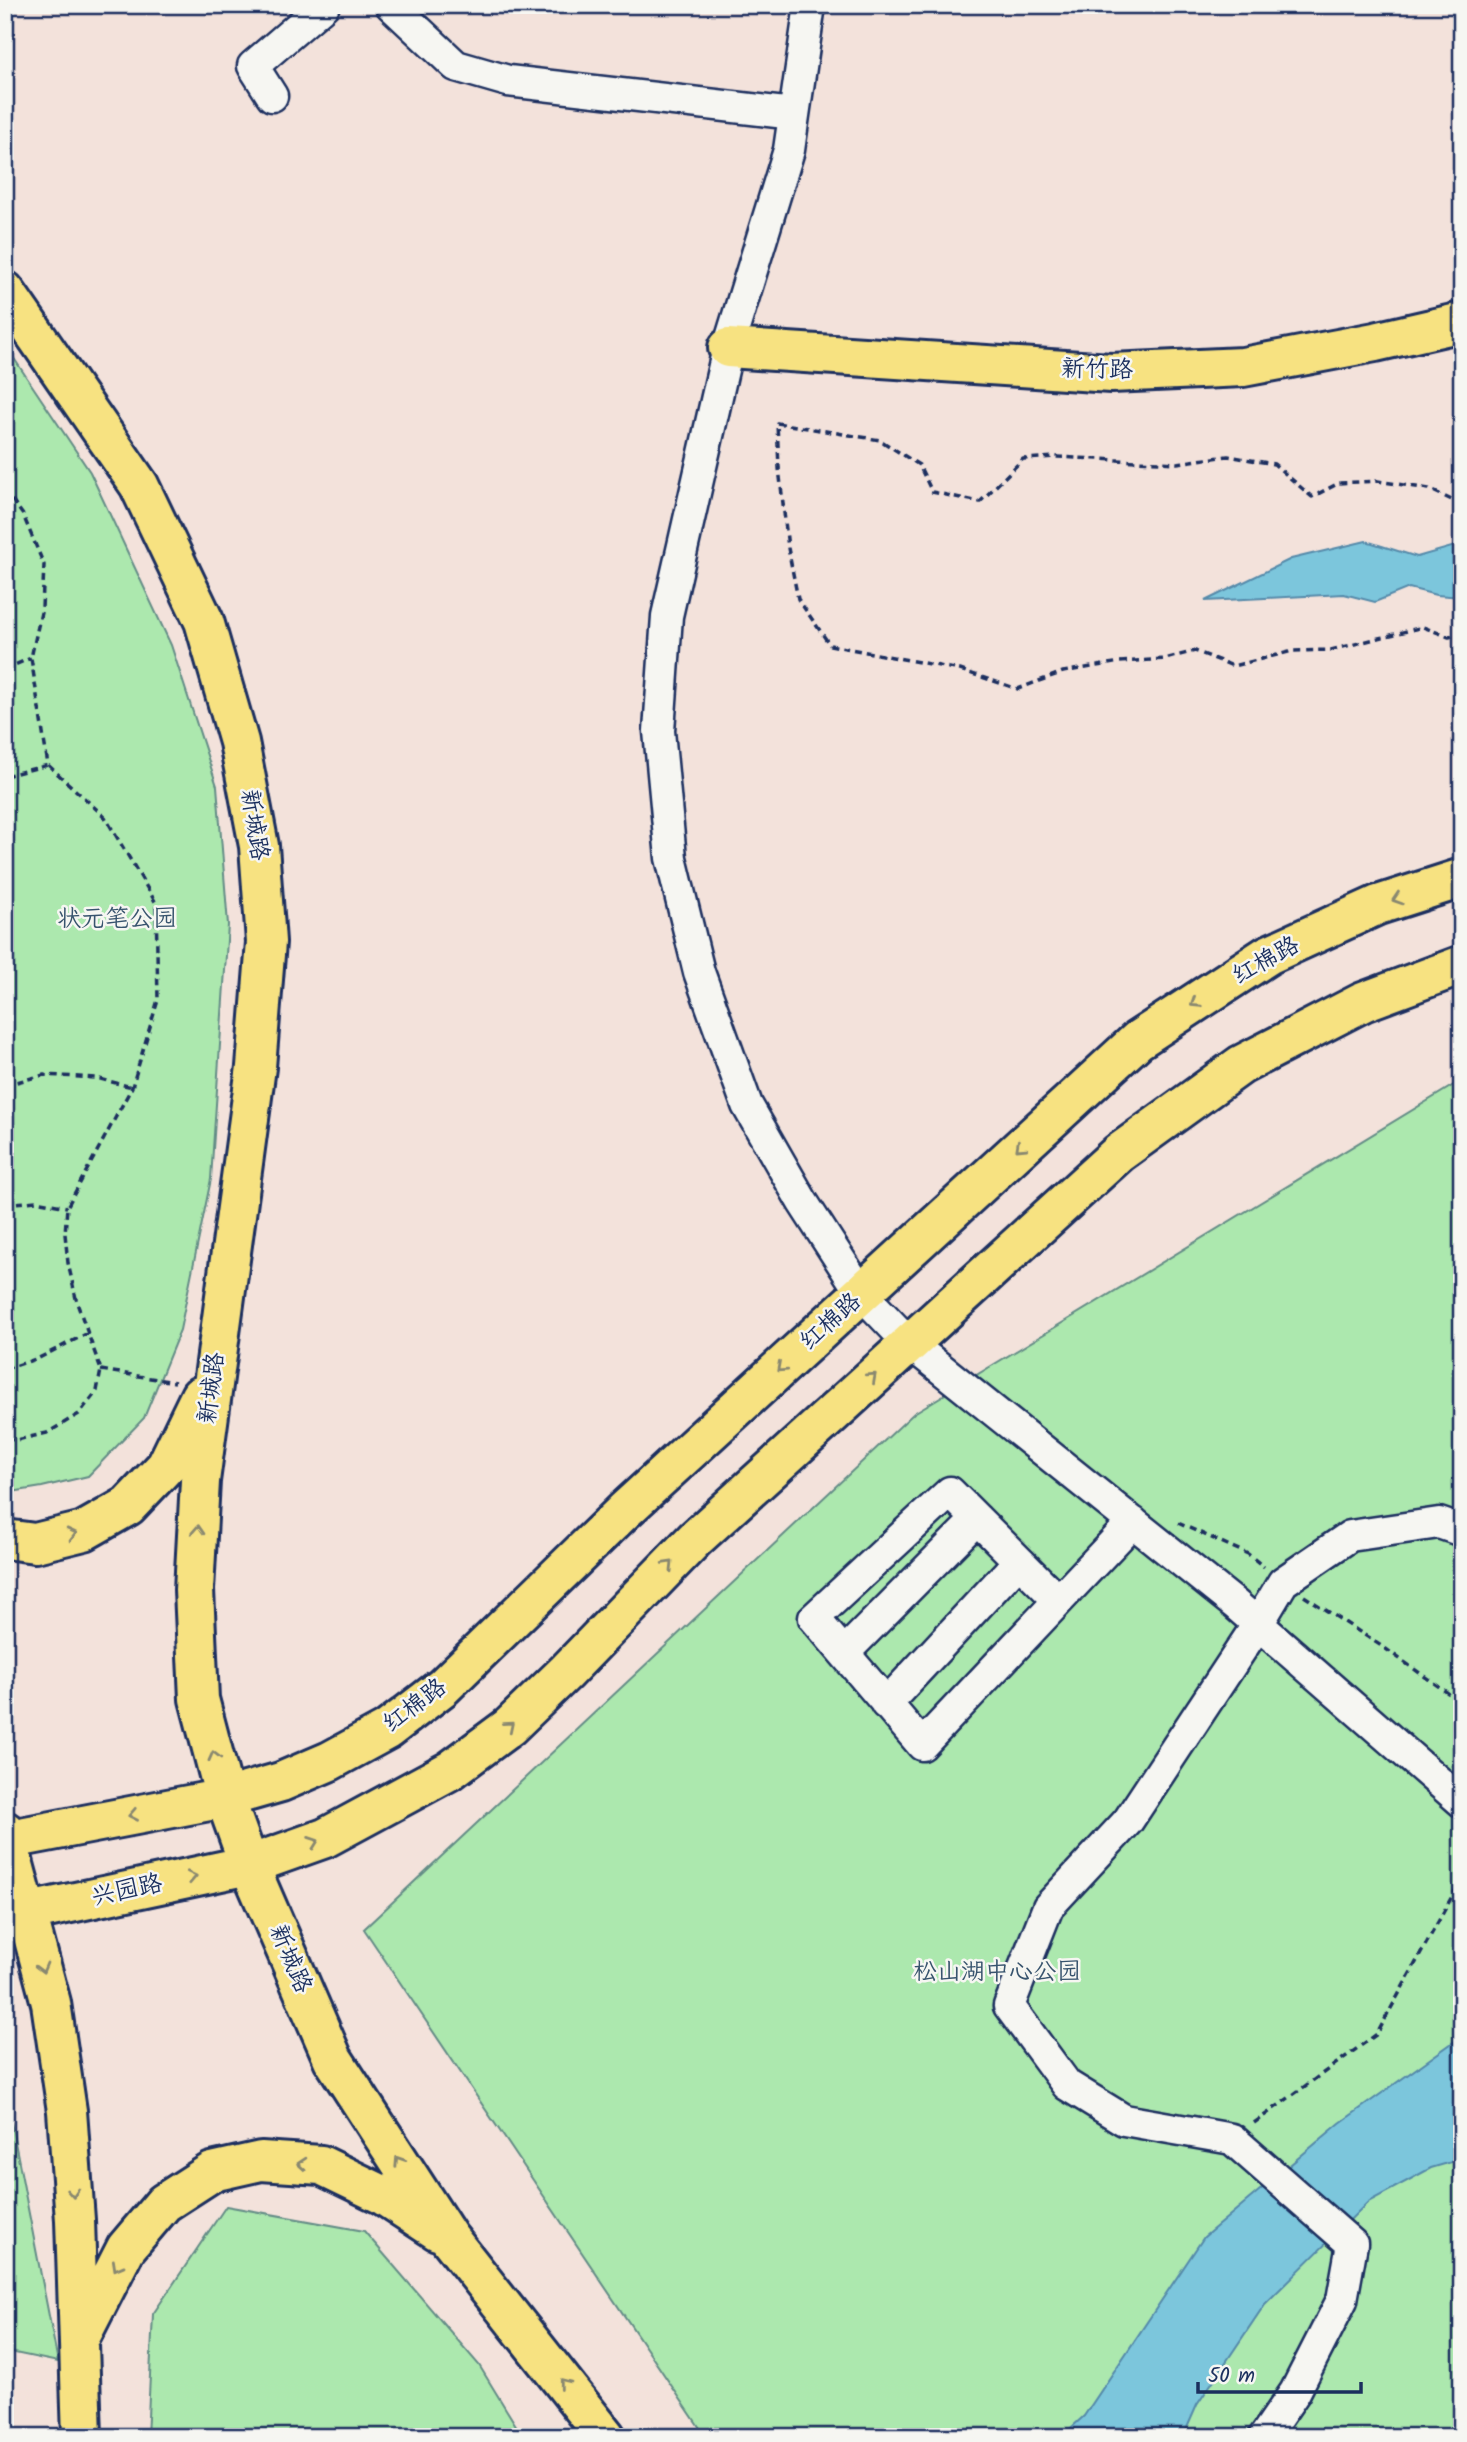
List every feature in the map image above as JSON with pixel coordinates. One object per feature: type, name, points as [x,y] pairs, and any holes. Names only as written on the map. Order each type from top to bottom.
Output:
[{"type":"main road","name":"新城路","points":[[5,291],[139,485],[204,621],[239,742],[259,846],[266,942],[256,1067],[200,1481],[194,1590],[199,1699],[225,1798],[249,1865],[333,2059],[449,2238],[606,2437]]},
{"type":"main road","name":"新竹路","points":[[728,348],[1111,373],[1243,367],[1462,322]]},
{"type":"main road","name":"红棉路","points":[[225,1798],[281,1782],[330,1761],[387,1730],[443,1688],[624,1511],[1138,1040],[1268,955],[1378,905],[1462,878]]},
{"type":"main road","points":[[249,1865],[325,1838],[377,1811],[451,1770],[509,1727],[695,1539],[1119,1153],[1241,1065],[1363,1002],[1462,965]]},
{"type":"main road","points":[[5,1539],[34,1543],[84,1531],[128,1506],[166,1466],[198,1402],[220,1329]]},
{"type":"main road","points":[[82,2437],[75,2220],[66,2111],[51,2003],[16,1915],[6,1837],[225,1798]]},
{"type":"main road","name":"兴园路","points":[[16,1915],[249,1865]]},
{"type":"main road","points":[[79,2342],[126,2248],[164,2203],[212,2172],[261,2161],[321,2165],[383,2195],[449,2238]]},
{"type":"street","points":[[272,96],[253,65],[324,5]]},
{"type":"street","points":[[391,5],[456,66],[508,81],[794,114]]},
{"type":"street","points":[[810,5],[789,150],[728,348],[667,616],[659,731],[671,858],[699,972],[747,1105],[802,1201],[862,1294],[909,1343],[1258,1624],[1462,1802]]},
{"type":"street","points":[[1058,1600],[950,1492],[814,1618],[922,1745],[1133,1522]]},
{"type":"street","points":[[844,1653],[977,1519]]},
{"type":"street","points":[[1264,2437],[1296,2392],[1342,2300],[1352,2244],[1232,2139],[1124,2120],[1067,2085],[1009,2006],[1048,1907],[1128,1821],[1283,1582],[1350,1535],[1439,1523],[1462,1531]]},
{"type":"street","points":[[886,1704],[1019,1561]]},
{"type":"path","points":[[1462,505],[1429,489],[1378,481],[1339,482],[1312,497],[1274,464],[1228,456],[1177,463],[1057,457],[1023,459],[980,502],[932,492],[919,465],[880,440],[777,423],[788,548],[798,599],[830,645],[960,670],[1018,688],[1063,672],[1120,662],[1166,659],[1195,651],[1233,666],[1293,651],[1331,650],[1423,627],[1450,637],[1462,634]]},
{"type":"path","points":[[5,490],[23,515],[44,565],[42,608],[32,657],[48,765],[104,817],[156,903],[158,1000],[132,1087],[67,1207],[65,1234],[68,1263],[77,1303],[101,1370],[97,1391],[79,1414],[47,1433],[17,1440],[5,1438]]},
{"type":"path","points":[[5,669],[32,657]]},
{"type":"path","points":[[5,776],[48,765]]},
{"type":"path","points":[[5,1085],[44,1075],[96,1078],[132,1087]]},
{"type":"path","points":[[5,1204],[36,1201],[67,1207]]},
{"type":"path","points":[[5,1369],[39,1358],[88,1333]]},
{"type":"path","points":[[101,1370],[203,1387]]},
{"type":"path","points":[[1232,2139],[1377,2034],[1462,1878]]},
{"type":"green space","name":"状元笔公园","points":[[5,345],[90,472],[171,645],[217,786],[228,925],[211,1179],[180,1330],[144,1418],[88,1476],[5,1493]]},
{"type":"green space","name":"松山湖中心公园","points":[[1462,1080],[1462,2437],[706,2437],[364,1929],[914,1413]]},
{"type":"green space","points":[[5,2091],[58,2362],[5,2351]]},
{"type":"green space","points":[[226,2206],[364,2231],[479,2365],[523,2437],[147,2437],[153,2314]]},
{"type":"water","points":[[1366,541],[1417,557],[1462,544],[1462,597],[1436,595],[1409,588],[1375,602],[1344,594],[1205,601],[1291,559]]},
{"type":"water","points":[[1462,2036],[1462,2159],[1431,2168],[1368,2202],[1265,2304],[1197,2405],[1183,2437],[1061,2437],[1084,2416],[1204,2237],[1340,2123]]}]
